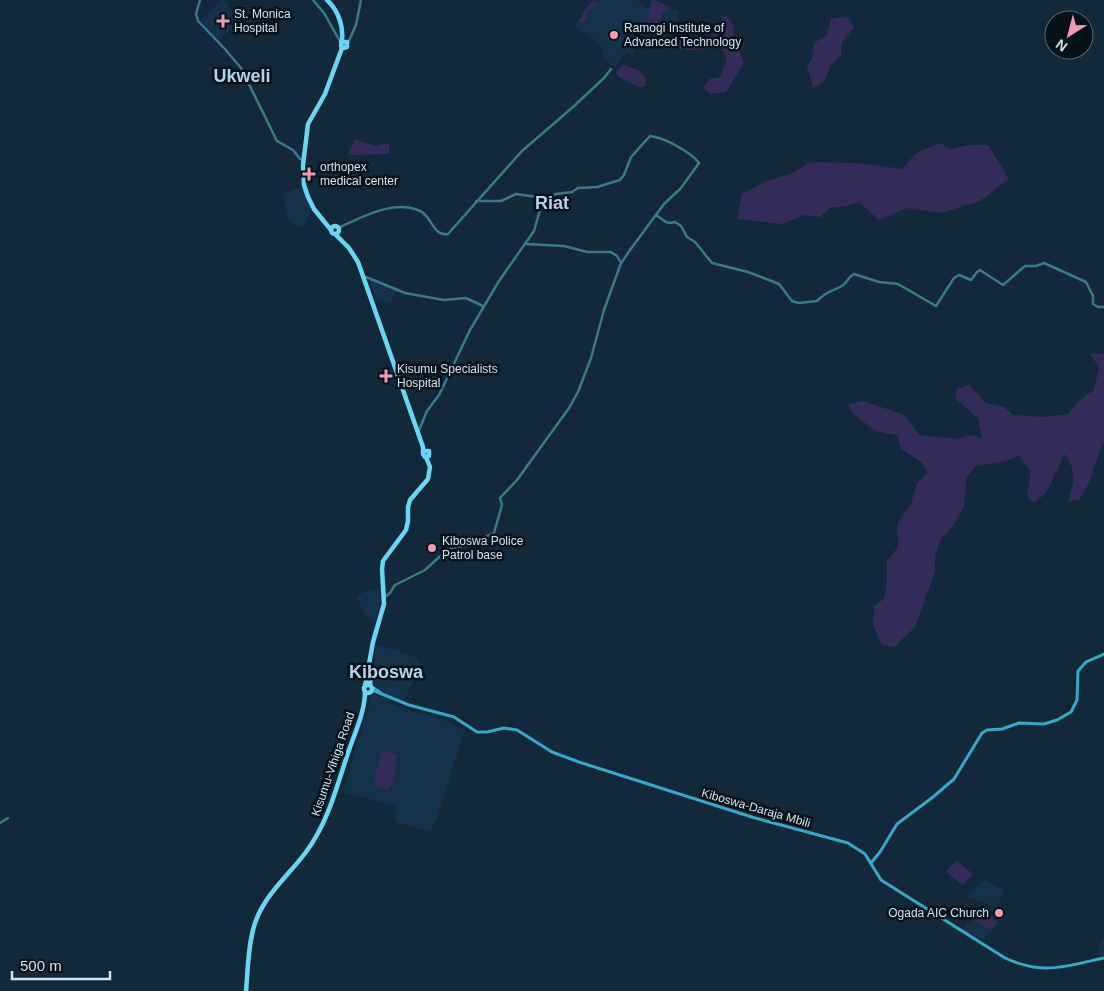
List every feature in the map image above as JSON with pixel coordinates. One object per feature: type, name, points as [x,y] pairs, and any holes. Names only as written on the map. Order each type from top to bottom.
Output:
[{"type":"highway","points":[[328,0],[338,16],[344,44],[327,94],[311,124],[305,175],[310,196],[321,215],[356,252],[425,450]]},
{"type":"highway","points":[[344,44],[325,94],[308,122],[303,159],[303,178],[308,197],[314,209],[350,248],[358,262],[425,450],[430,453],[428,457],[430,467],[428,478],[408,503],[406,530],[383,561],[384,604],[373,642],[369,689]]},
{"type":"highway","points":[[369,689],[375,643],[385,609],[385,561],[408,532],[411,522],[410,510],[412,501],[431,478],[432,467],[428,457]]},
{"type":"highway","name":"Kisumu-Vihiga Road","points":[[246,991],[250,944],[255,922],[269,897],[301,858],[322,827],[369,689]]},
{"type":"main road","points":[[871,862],[880,852],[897,824],[933,798],[954,779],[982,733],[987,730],[1019,723],[1044,724],[1065,716],[1071,712],[1076,704],[1076,674],[1086,662],[1104,654]]},
{"type":"main road","name":"Kiboswa-Daraja Mbili","points":[[369,689],[409,705],[454,717],[477,732],[504,728],[517,730],[552,752],[579,762],[755,818],[838,839],[862,852],[871,862],[881,880],[1005,958],[1016,963],[1054,968],[1104,958]]},
{"type":"street","points":[[200,0],[196,14],[198,21],[241,68],[277,141],[293,150],[300,159],[303,159]]},
{"type":"street","points":[[313,0],[324,13],[344,44],[356,25],[361,0]]},
{"type":"street","points":[[335,230],[380,210],[411,208],[425,214],[438,232],[447,235],[522,151],[604,78],[611,69]]},
{"type":"street","points":[[386,596],[395,585],[425,570],[449,548],[465,546],[494,533],[502,505],[500,498],[517,480],[569,408],[578,392],[590,361],[604,310],[622,263],[664,204],[681,188],[700,163],[687,151],[651,136],[631,157],[620,180],[598,187],[579,188],[568,193],[544,198],[516,194],[501,201],[476,201]]},
{"type":"street","points":[[419,430],[427,411],[440,394],[483,306],[526,244],[536,226],[540,210],[550,196]]},
{"type":"street","points":[[656,215],[669,224],[675,222],[681,226],[688,238],[695,242],[712,263],[748,272],[779,284],[789,299],[795,302],[817,300],[825,293],[844,285],[850,276],[854,274],[879,282],[898,284],[936,306],[954,278],[959,275],[971,280],[980,270],[1004,284],[1025,266],[1036,266],[1044,263],[1084,280],[1089,286],[1093,304],[1098,307],[1104,307]]},
{"type":"street","points":[[526,244],[564,246],[594,253],[613,253],[622,263]]},
{"type":"street","points":[[366,277],[405,293],[444,300],[466,298],[483,306]]},
{"type":"street","points":[[0,823],[8,818]]},
{"type":"shaded area","points":[[221,0],[224,0],[240,22],[218,40],[200,20],[217,6]]},
{"type":"shaded area","name":"Ramogi Institute of Advanced Technology","points":[[593,0],[637,0],[648,8],[651,0],[656,0],[679,11],[676,27],[643,28],[632,54],[624,55],[615,67],[605,59],[600,43],[576,27],[576,23]]},
{"type":"shaded area","points":[[594,0],[595,3],[599,3],[598,6],[587,11],[586,21],[578,23],[587,7]]},
{"type":"shaded area","points":[[652,0],[660,2],[669,8],[669,10],[661,14],[661,18],[655,20],[659,22],[658,25],[646,24],[648,21],[654,20],[647,19]]},
{"type":"shaded area","points":[[725,14],[733,25],[735,40],[744,63],[726,92],[710,94],[703,87],[710,79],[720,77],[727,59],[721,47],[689,50],[670,44],[685,39],[711,36]]},
{"type":"shaded area","points":[[848,18],[854,27],[841,44],[841,56],[832,64],[824,81],[813,88],[807,65],[812,59],[814,43],[827,35],[831,19]]},
{"type":"shaded area","points":[[622,65],[642,73],[646,80],[646,85],[638,87],[617,76],[616,71]]},
{"type":"shaded area","points":[[355,139],[375,146],[389,143],[389,154],[348,155]]},
{"type":"shaded area","points":[[939,143],[951,149],[969,145],[988,145],[1009,179],[980,201],[941,213],[907,208],[879,220],[859,202],[830,208],[820,217],[804,215],[783,224],[737,219],[742,194],[766,181],[790,174],[811,162],[858,163],[902,169],[915,154]]},
{"type":"shaded area","points":[[302,187],[312,210],[303,228],[295,225],[288,219],[283,194]]},
{"type":"shaded area","points":[[369,279],[396,291],[390,303],[376,299]]},
{"type":"shaded area","points":[[1089,353],[1104,354],[1104,443],[1089,483],[1079,500],[1068,501],[1072,488],[1073,471],[1065,454],[1046,493],[1034,503],[1027,496],[1031,472],[1019,455],[1007,461],[976,466],[967,477],[964,507],[952,527],[941,539],[935,555],[935,572],[915,627],[894,647],[882,645],[873,625],[874,606],[884,599],[887,581],[887,561],[898,547],[897,524],[911,504],[917,483],[928,473],[921,462],[901,449],[897,435],[876,431],[853,414],[848,404],[863,401],[905,415],[919,435],[956,439],[972,435],[982,438],[978,419],[955,398],[957,389],[969,385],[986,403],[1004,407],[1013,415],[1045,417],[1068,414],[1080,400],[1094,390],[1099,367]]},
{"type":"shaded area","name":"Kisumu Specialists Hospital","points":[[393,370],[395,378],[378,380],[376,374]]},
{"type":"shaded area","points":[[380,588],[380,606],[375,625],[365,613],[356,597],[364,592]]},
{"type":"shaded area","name":"Kiboswa","points":[[377,644],[416,657],[425,677],[413,681],[404,701],[383,693],[373,685],[373,669]]},
{"type":"shaded area","points":[[372,693],[393,704],[443,719],[465,730],[437,817],[430,832],[395,822],[396,806],[343,792]]},
{"type":"shaded area","points":[[382,750],[397,755],[393,783],[388,790],[373,785]]},
{"type":"shaded area","points":[[957,861],[973,874],[962,885],[946,871]]},
{"type":"shaded area","points":[[984,880],[1004,890],[997,907],[967,897]]},
{"type":"shaded area","points":[[982,908],[1000,922],[982,941],[962,931],[967,922],[970,923]]},
{"type":"shaded area","points":[[982,911],[997,922],[990,930],[975,920]]},
{"type":"shaded area","points":[[1104,935],[1104,956],[1099,956],[1098,948]]},
{"type":"place","name":"St. Monica Hospital","points":[[223,21]]},
{"type":"place","name":"Ramogi Institute of Advanced Technology","points":[[614,35]]},
{"type":"place","name":"orthopex medical center","points":[[309,174]]},
{"type":"place","name":"Kisumu Specialists Hospital","points":[[386,376]]},
{"type":"place","name":"Kiboswa Police Patrol base","points":[[432,548]]},
{"type":"place","name":"Ogada AIC Church","points":[[999,913]]},
{"type":"district","name":"Ukweli","points":[[242,76]]},
{"type":"district","name":"Riat","points":[[552,203]]},
{"type":"district","name":"Kiboswa","points":[[386,672]]}]
